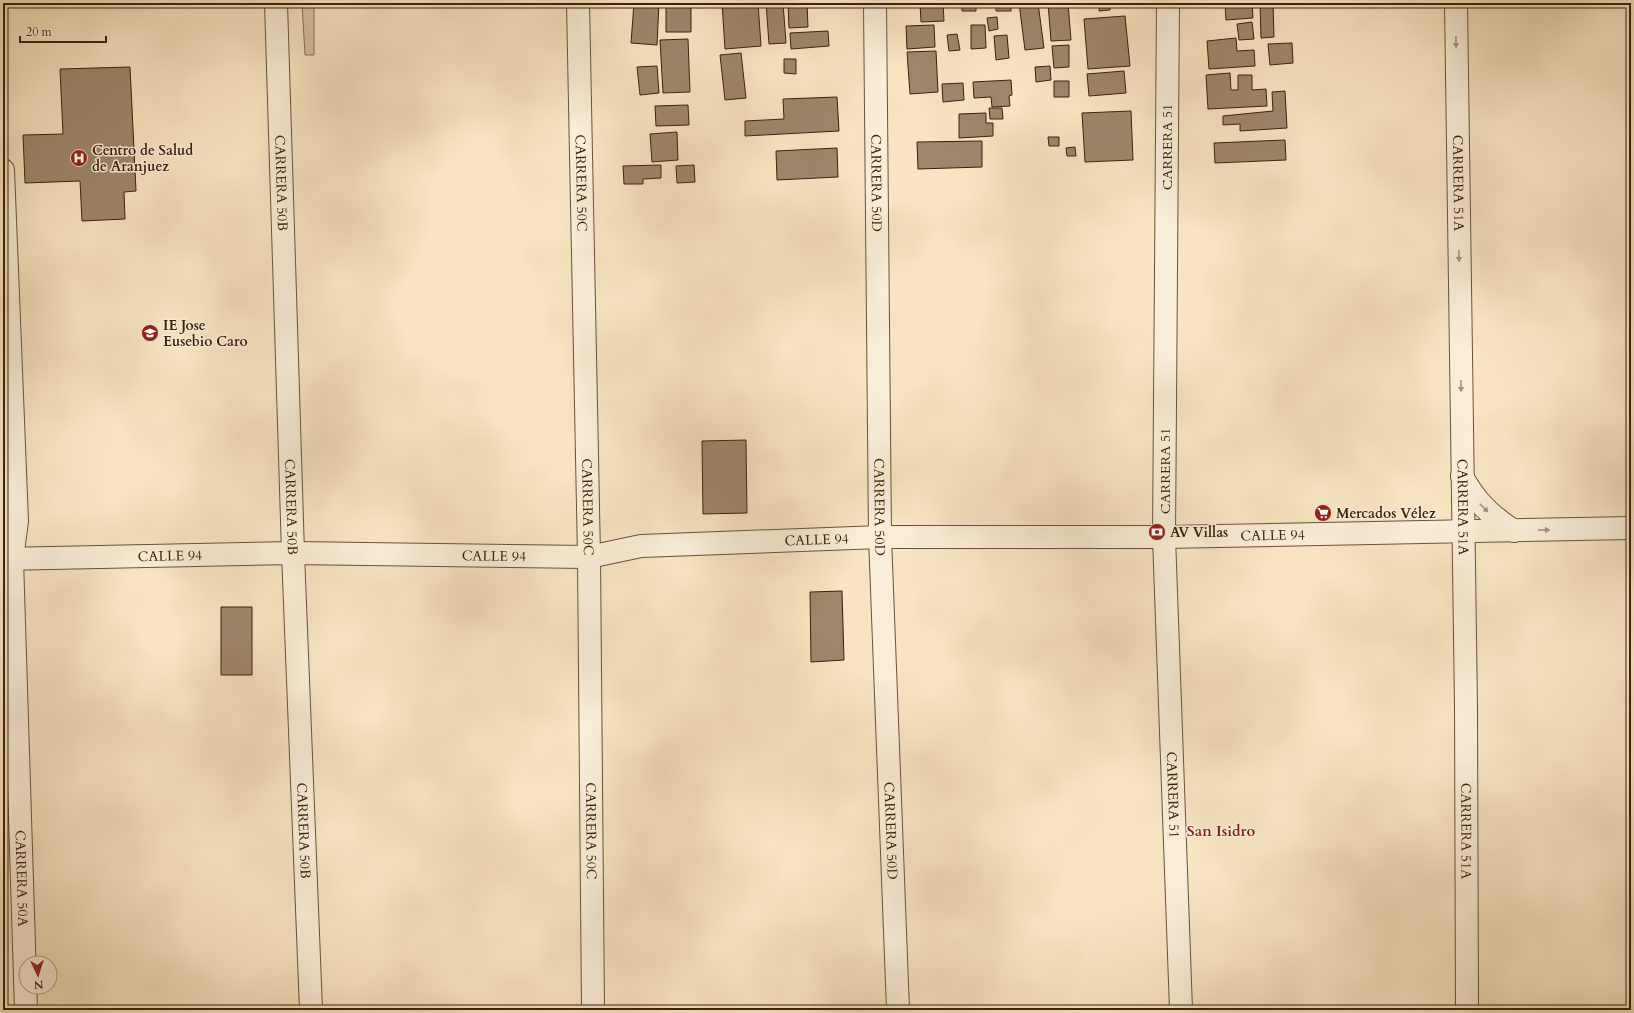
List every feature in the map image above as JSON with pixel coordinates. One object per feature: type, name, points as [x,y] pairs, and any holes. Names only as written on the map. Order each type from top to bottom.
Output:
[{"type":"street","name":"CARRERA 50B","points":[[276,3],[293,553],[311,1010]]},
{"type":"street","name":"CARRERA 50C","points":[[578,3],[589,557],[593,1010]]},
{"type":"street","name":"CARRERA 50D","points":[[875,3],[880,537],[898,1010]]},
{"type":"street","name":"CARRERA 51","points":[[1168,3],[1164,538],[1180,1010]]},
{"type":"street","name":"CARRERA 51A","points":[[1456,3],[1463,531],[1467,1010]]},
{"type":"street","name":"CARRERA 50A","points":[[3,170],[17,521],[7,559],[26,1010]]},
{"type":"street","points":[[1462,476],[1472,495],[1483,508],[1514,531]]},
{"type":"street","name":"CALLE 94","points":[[7,559],[293,553],[589,557],[641,546],[880,537],[1164,538],[1631,528]]},
{"type":"shaded area","points":[[302,3],[314,3],[314,55],[305,55]]},
{"type":"building","points":[[634,3],[659,3],[657,45],[631,43]]},
{"type":"building","points":[[666,3],[691,3],[691,32],[666,32]]},
{"type":"building","points":[[722,3],[758,3],[761,46],[725,49]]},
{"type":"building","points":[[766,3],[783,3],[786,43],[769,44]]},
{"type":"building","points":[[788,3],[807,3],[808,27],[789,28]]},
{"type":"building","points":[[920,3],[943,3],[944,21],[921,22]]},
{"type":"building","points":[[962,3],[976,3],[976,11],[962,11]]},
{"type":"building","points":[[996,3],[1011,3],[1011,11],[996,11]]},
{"type":"building","points":[[1019,3],[1038,3],[1044,48],[1025,50]]},
{"type":"building","points":[[1048,3],[1068,3],[1071,40],[1051,41]]},
{"type":"building","points":[[1099,3],[1110,3],[1110,10],[1099,11]]},
{"type":"building","points":[[1225,3],[1252,3],[1253,18],[1226,20]]},
{"type":"building","points":[[1260,3],[1273,3],[1274,37],[1261,38]]},
{"type":"building","points":[[1125,16],[1130,66],[1088,69],[1084,19]]},
{"type":"building","points":[[997,17],[998,29],[989,31],[987,18]]},
{"type":"building","points":[[1252,22],[1254,39],[1239,40],[1237,24]]},
{"type":"building","points":[[934,25],[935,47],[907,49],[906,26]]},
{"type":"building","points":[[971,25],[985,25],[986,48],[971,49]]},
{"type":"building","points":[[828,31],[829,46],[791,49],[790,33]]},
{"type":"building","points":[[957,34],[960,50],[949,51],[947,35]]},
{"type":"building","points":[[1007,35],[1009,58],[996,60],[994,36]]},
{"type":"building","points":[[1236,38],[1237,51],[1254,50],[1255,66],[1209,69],[1207,41]]},
{"type":"building","points":[[688,39],[690,92],[663,93],[660,40]]},
{"type":"building","points":[[1292,43],[1293,63],[1270,65],[1268,44]]},
{"type":"building","points":[[1069,45],[1069,67],[1054,68],[1052,46]]},
{"type":"building","points":[[936,51],[938,92],[910,94],[907,52]]},
{"type":"building","points":[[741,53],[746,98],[725,100],[720,55]]},
{"type":"building","points":[[784,59],[796,59],[796,74],[784,73]]},
{"type":"building","points":[[657,66],[659,93],[640,95],[637,67]]},
{"type":"building","points":[[1050,66],[1051,80],[1036,82],[1035,67]]},
{"type":"building","name":"Centro de Salud de Aranjuez","points":[[130,67],[136,191],[124,192],[125,219],[82,221],[80,181],[25,183],[23,135],[63,134],[60,69]]},
{"type":"building","points":[[1124,71],[1126,93],[1089,96],[1087,74]]},
{"type":"building","points":[[1230,73],[1231,90],[1238,90],[1238,75],[1252,75],[1252,90],[1266,89],[1267,106],[1208,109],[1206,75]]},
{"type":"building","points":[[1011,80],[1012,95],[1009,96],[1010,106],[992,107],[991,97],[974,98],[973,82]]},
{"type":"building","points":[[1054,81],[1069,81],[1069,97],[1054,97]]},
{"type":"building","points":[[963,83],[964,100],[943,102],[942,84]]},
{"type":"building","points":[[1285,91],[1287,128],[1240,131],[1240,124],[1223,125],[1223,116],[1273,111],[1272,92]]},
{"type":"building","points":[[837,97],[839,131],[745,136],[745,121],[784,119],[783,99]]},
{"type":"building","points":[[688,105],[689,125],[656,126],[655,106]]},
{"type":"building","points":[[989,108],[1002,108],[1003,119],[990,119]]},
{"type":"building","points":[[1131,111],[1133,160],[1085,162],[1082,113]]},
{"type":"building","points":[[986,113],[986,123],[993,123],[993,136],[959,138],[959,114]]},
{"type":"building","points":[[677,132],[678,160],[652,162],[650,134]]},
{"type":"building","points":[[1048,137],[1059,137],[1059,146],[1049,146]]},
{"type":"building","points":[[1285,140],[1286,160],[1215,163],[1214,143]]},
{"type":"building","points":[[982,141],[982,167],[918,169],[917,142]]},
{"type":"building","points":[[1075,147],[1076,156],[1067,156],[1066,148]]},
{"type":"building","points":[[837,148],[838,177],[777,180],[776,151]]},
{"type":"building","points":[[661,165],[661,178],[643,179],[643,184],[624,184],[623,166]]},
{"type":"building","points":[[694,165],[695,182],[677,183],[676,166]]},
{"type":"building","points":[[746,440],[747,513],[703,514],[702,441]]},
{"type":"building","points":[[842,591],[844,660],[811,662],[810,592]]},
{"type":"building","points":[[221,607],[252,607],[252,675],[221,675]]},
{"type":"place","name":"Centro de Salud de Aranjuez","points":[[79,158]]},
{"type":"place","name":"IE Jose Eusebio Caro","points":[[150,333]]},
{"type":"place","name":"Mercados Vélez","points":[[1323,513]]},
{"type":"place","name":"AV Villas","points":[[1157,532]]},
{"type":"district","name":"San Isidro","points":[[1221,831]]}]
